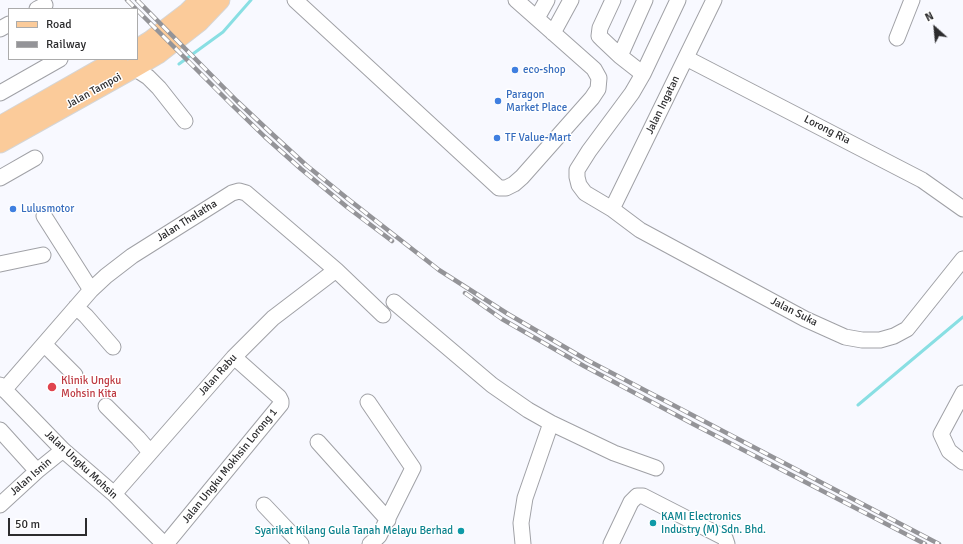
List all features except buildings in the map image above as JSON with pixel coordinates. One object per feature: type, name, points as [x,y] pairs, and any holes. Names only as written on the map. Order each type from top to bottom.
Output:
[{"type":"main road","points":[[138,47],[150,41],[188,12],[200,0]]},
{"type":"main road","name":"Jalan Tampoi","points":[[0,126],[126,64],[158,54],[199,22],[220,0]]},
{"type":"main road","name":"Jalan Tampoi","points":[[0,143],[126,64]]},
{"type":"street","points":[[295,0],[499,188],[506,188],[514,184],[522,177],[592,98],[598,88],[599,78],[594,69],[517,0]]},
{"type":"street","points":[[537,18],[547,0]]},
{"type":"street","points":[[553,33],[571,0]]},
{"type":"street","points":[[613,0],[600,28],[599,36],[620,56],[643,74]]},
{"type":"street","points":[[620,56],[645,0]]},
{"type":"street","name":"Jalan Suka","points":[[678,0],[643,74],[632,93],[589,151],[577,170],[579,186],[585,193],[612,209],[640,230],[805,319],[844,337],[862,340],[880,340],[894,336],[907,329],[963,259]]},
{"type":"street","name":"Jalan Ingatan","points":[[612,209],[714,0]]},
{"type":"street","points":[[896,38],[912,0]]},
{"type":"street","name":"Lorong Ria","points":[[686,58],[922,180],[963,209]]},
{"type":"street","points":[[0,93],[58,60]]},
{"type":"street","points":[[126,64],[148,77],[159,88],[185,121]]},
{"type":"street","points":[[0,178],[35,158]]},
{"type":"street","name":"Jalan Thalatha","points":[[2,387],[44,344],[91,290],[106,276],[132,256],[232,193],[239,191],[246,193],[336,270],[383,315]]},
{"type":"street","points":[[44,216],[91,290]]},
{"type":"street","points":[[0,264],[43,255]]},
{"type":"street","name":"Jalan Rabu","points":[[114,494],[234,357],[273,318],[336,270]]},
{"type":"street","points":[[394,302],[492,385],[528,410],[551,423],[614,453],[656,468]]},
{"type":"street","points":[[76,307],[86,316],[113,347]]},
{"type":"street","points":[[44,344],[75,375]]},
{"type":"street","name":"Jalan Ungku Mokhsin Lorong 1","points":[[165,544],[281,404],[279,397],[234,357]]},
{"type":"street","name":"Jalan Ungku Mohsin","points":[[2,387],[63,450],[114,494],[165,544]]},
{"type":"street","points":[[963,393],[941,434],[949,451],[963,462]]},
{"type":"street","points":[[368,402],[413,468],[379,536],[370,544]]},
{"type":"street","points":[[106,406],[150,452]]},
{"type":"street","points":[[524,544],[521,522],[525,498],[551,423]]},
{"type":"street","points":[[0,430],[37,471]]},
{"type":"street","points":[[318,442],[388,520]]},
{"type":"street","name":"Jalan Isnin","points":[[2,498],[63,450]]},
{"type":"street","points":[[611,544],[631,502],[637,496],[643,496],[726,538],[727,544]]},
{"type":"street","points":[[264,506],[301,544]]},
{"type":"waterway","points":[[179,64],[223,32],[251,0]]},
{"type":"waterway","points":[[858,405],[963,317]]},
{"type":"railway","points":[[127,0],[135,8]]},
{"type":"railway","points":[[137,0],[237,101],[306,165],[439,270],[508,314],[587,360],[939,544]]},
{"type":"railway","points":[[138,11],[265,137],[347,207],[392,241]]},
{"type":"railway","points":[[465,293],[502,319],[584,366],[925,544]]},
{"type":"place","name":"eco-shop","points":[[515,70]]},
{"type":"place","name":"Paragon Market Place","points":[[498,101]]},
{"type":"place","name":"TF Value-Mart","points":[[497,138]]},
{"type":"place","name":"Lulusmotor","points":[[13,209]]},
{"type":"place","name":"Klinik Ungku Mohsin Kita","points":[[52,387]]},
{"type":"place","name":"KAMI Electronics Industry (M) Sdn. Bhd.","points":[[653,523]]},
{"type":"place","name":"Syarikat Kilang Gula Tanah Melayu Berhad","points":[[461,531]]}]
